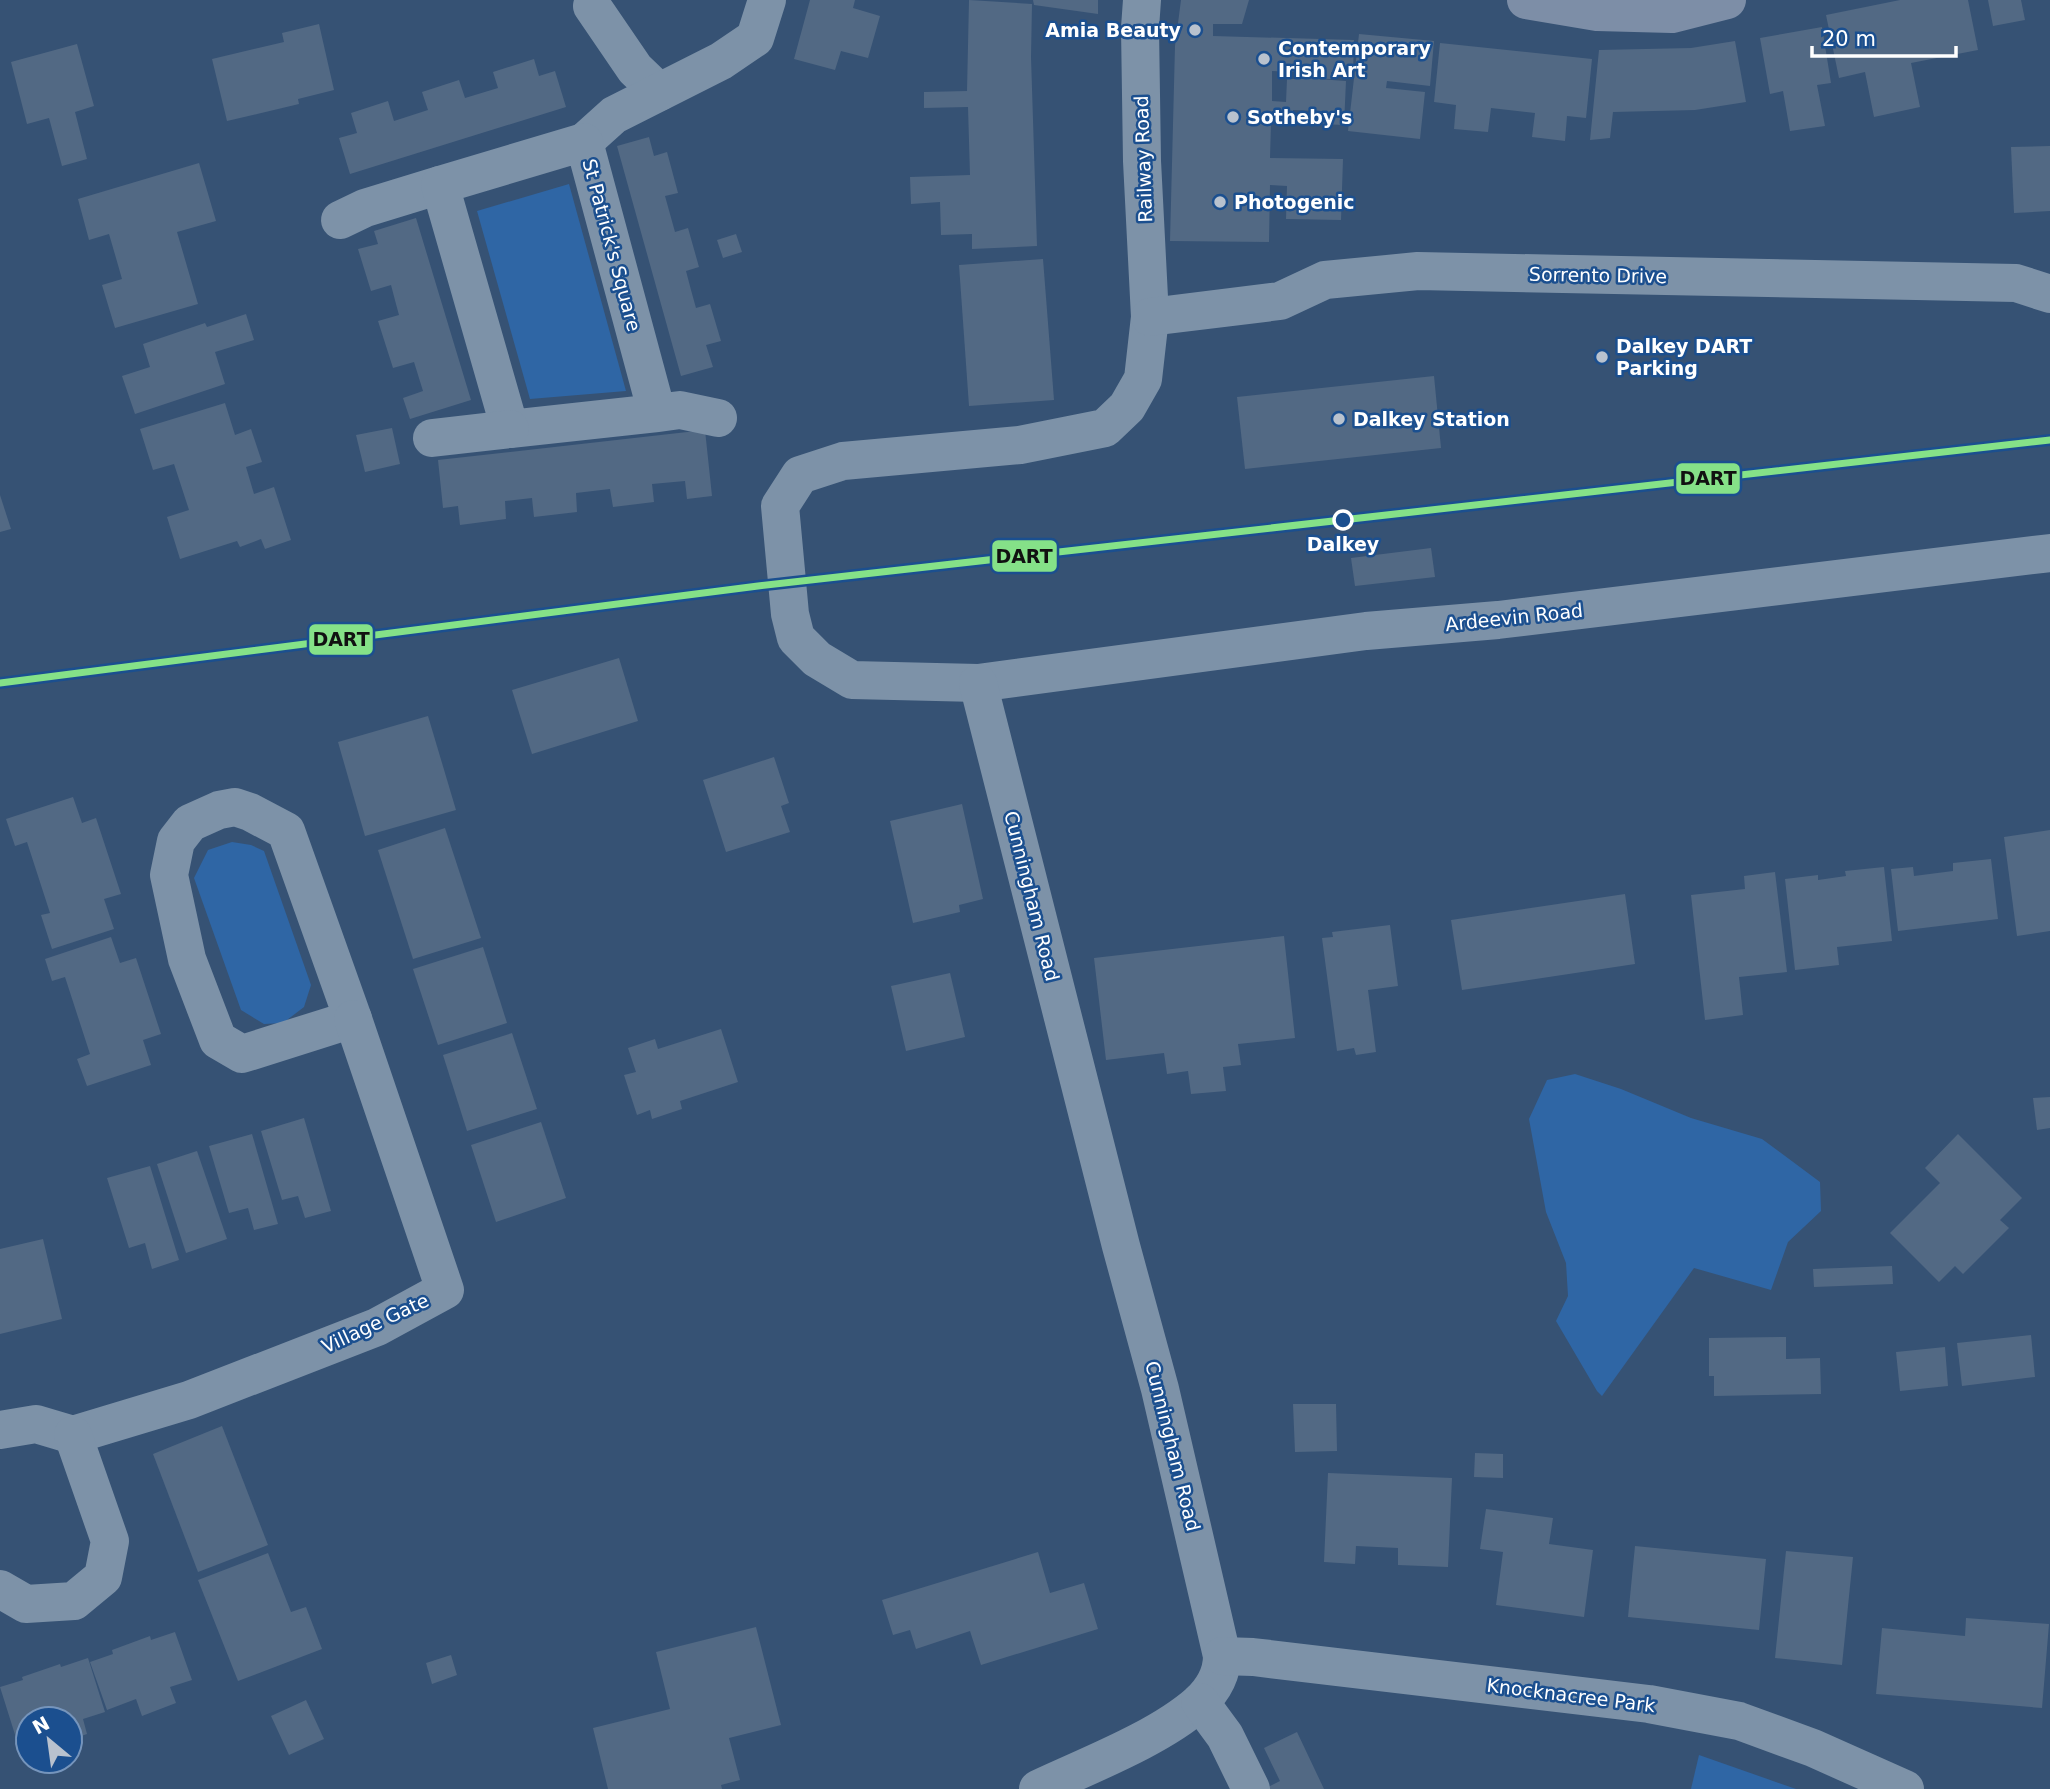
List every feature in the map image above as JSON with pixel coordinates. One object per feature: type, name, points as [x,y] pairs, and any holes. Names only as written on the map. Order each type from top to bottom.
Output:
[{"type":"main road","points":[[1526,0],[1597,12],[1672,14],[1727,0]]},
{"type":"street","points":[[584,142],[614,115],[721,61],[755,38],[766,0]]},
{"type":"street","name":"Railway Road","points":[[1142,0],[1142,161],[1150,317]]},
{"type":"street","points":[[592,6],[635,69],[659,92]]},
{"type":"street","name":"St Patrick's Square","points":[[341,220],[365,208],[584,142],[657,413]]},
{"type":"street","points":[[440,185],[510,429]]},
{"type":"street","name":"Sorrento Drive","points":[[1150,317],[1280,301],[1325,280],[1418,271],[2016,283],[2050,294]]},
{"type":"street","points":[[978,683],[852,680],[817,659],[796,638],[790,614],[780,506],[800,475],[843,461],[1020,444],[1105,428],[1127,407],[1143,379],[1150,317]]},
{"type":"street","points":[[432,438],[680,410],[718,418]]},
{"type":"street","name":"Ardeevin Road","points":[[978,683],[1366,631],[1498,620],[2050,553]]},
{"type":"street","name":"Cunningham Road","points":[[978,683],[1160,1389],[1222,1656]]},
{"type":"street","name":"Village Gate","points":[[73,1435],[189,1400],[352,1337],[377,1327],[445,1290],[353,1019],[286,831],[250,811],[235,807],[219,810],[190,823],[176,841],[169,875],[187,959],[218,1040],[242,1054],[353,1019]]},
{"type":"street","points":[[0,1430],[36,1424],[73,1435],[110,1541],[103,1577],[74,1601],[26,1604],[0,1589]]},
{"type":"street","points":[[1038,1789],[1143,1739],[1200,1702],[1215,1684],[1222,1670],[1222,1656]]},
{"type":"street","name":"Knocknacree Park","points":[[1222,1656],[1253,1657],[1649,1704],[1739,1721],[1813,1748],[1905,1789]]},
{"type":"street","points":[[1200,1702],[1224,1737],[1251,1789]]},
{"type":"shaded area","points":[[569,184],[626,391],[530,399],[477,211]]},
{"type":"shaded area","points":[[232,842],[251,845],[264,851],[311,985],[304,1007],[283,1023],[264,1024],[241,1010],[194,878],[208,850]]},
{"type":"shaded area","points":[[1575,1074],[1621,1089],[1691,1118],[1762,1139],[1820,1182],[1821,1211],[1788,1242],[1771,1290],[1694,1268],[1602,1396],[1556,1321],[1568,1296],[1566,1263],[1546,1212],[1529,1119],[1547,1080]]},
{"type":"shaded area","points":[[1699,1755],[1796,1789],[1691,1789]]},
{"type":"building","points":[[810,0],[855,0],[853,8],[880,16],[868,58],[841,51],[835,70],[794,59]]},
{"type":"building","points":[[969,0],[1032,4],[1037,246],[972,249],[972,234],[941,235],[940,202],[911,204],[910,177],[970,175],[968,107],[924,108],[924,92],[967,91]]},
{"type":"building","points":[[1033,0],[1098,0],[1098,14],[1034,5]]},
{"type":"building","points":[[1181,0],[1249,0],[1242,24],[1213,24],[1213,36],[1354,40],[1353,73],[1331,72],[1331,79],[1304,78],[1346,81],[1344,125],[1320,124],[1320,111],[1293,110],[1293,124],[1271,123],[1270,158],[1343,159],[1341,220],[1286,219],[1287,186],[1270,185],[1269,242],[1170,241],[1175,46]],"holes":[[[1272,71],[1297,72],[1297,79],[1287,79],[1286,102],[1272,101]]]},
{"type":"building","points":[[1900,0],[1968,0],[1978,50],[1911,63],[1920,107],[1874,117],[1865,72],[1839,78],[1826,15]]},
{"type":"building","points":[[1988,0],[2021,0],[2025,20],[1993,26]]},
{"type":"building","points":[[319,24],[334,90],[298,99],[299,104],[227,121],[212,59],[284,42],[282,33]]},
{"type":"building","points":[[1822,27],[1831,83],[1817,85],[1825,126],[1790,131],[1783,91],[1770,94],[1760,38]]},
{"type":"building","points":[[1359,34],[1434,41],[1430,86],[1387,81],[1386,88],[1425,92],[1420,139],[1348,131]]},
{"type":"building","points":[[1735,41],[1746,102],[1695,110],[1613,112],[1610,138],[1590,140],[1599,50],[1691,48]]},
{"type":"building","points":[[1440,43],[1592,59],[1586,118],[1567,116],[1565,141],[1532,137],[1535,113],[1491,108],[1488,132],[1454,129],[1456,105],[1434,102]]},
{"type":"building","points":[[77,44],[94,106],[75,112],[87,159],[62,166],[49,118],[27,124],[11,62]]},
{"type":"building","points":[[534,59],[539,76],[555,71],[566,107],[350,174],[339,138],[357,133],[351,113],[388,101],[394,121],[428,110],[422,92],[459,80],[465,98],[498,88],[493,72]]},
{"type":"building","points":[[649,137],[654,156],[667,152],[678,193],[665,196],[675,232],[688,228],[699,267],[686,271],[696,308],[710,304],[721,341],[706,345],[713,367],[681,376],[617,146]]},
{"type":"building","points":[[2050,146],[2050,211],[2014,213],[2011,147]]},
{"type":"building","points":[[199,163],[216,221],[177,232],[198,304],[115,328],[102,285],[122,279],[116,258],[109,234],[89,240],[78,199]]},
{"type":"building","points":[[416,218],[471,400],[410,419],[403,398],[423,391],[414,362],[393,368],[378,321],[399,315],[391,285],[371,291],[358,249],[378,244],[374,231]]},
{"type":"building","points":[[736,234],[742,252],[723,258],[717,240]]},
{"type":"building","points":[[1043,259],[1054,400],[969,406],[959,265]]},
{"type":"building","points":[[246,314],[254,340],[215,352],[225,384],[135,414],[122,376],[150,367],[143,344],[205,323],[207,327]]},
{"type":"building","name":"Dalkey Station","points":[[1434,376],[1441,448],[1245,469],[1237,397]]},
{"type":"building","points":[[225,403],[235,435],[251,429],[262,462],[246,467],[254,494],[274,487],[291,540],[265,549],[261,539],[240,547],[237,541],[180,559],[167,517],[189,510],[174,464],[153,470],[140,429]]},
{"type":"building","points":[[392,428],[400,464],[365,472],[356,435]]},
{"type":"building","points":[[705,430],[712,496],[687,499],[685,481],[652,484],[654,502],[613,507],[610,489],[576,493],[577,512],[534,517],[532,498],[505,501],[506,519],[460,525],[458,506],[443,508],[438,460]]},
{"type":"building","points":[[0,495],[11,529],[0,532]]},
{"type":"building","points":[[1431,548],[1435,577],[1355,586],[1351,558]]},
{"type":"building","points":[[619,658],[638,721],[532,754],[512,690]]},
{"type":"building","points":[[428,716],[456,810],[365,836],[338,742]]},
{"type":"building","points":[[774,757],[789,803],[781,806],[790,832],[726,852],[703,780]]},
{"type":"building","points":[[73,797],[82,823],[96,818],[121,894],[104,899],[114,929],[52,949],[41,915],[50,913],[27,842],[15,846],[6,819]]},
{"type":"building","points":[[962,804],[983,899],[959,905],[960,912],[913,923],[890,821]]},
{"type":"building","points":[[445,828],[481,938],[413,959],[378,850]]},
{"type":"building","points":[[2050,830],[2050,931],[2017,936],[2004,837]]},
{"type":"building","points":[[1991,859],[1998,919],[1898,931],[1891,869],[1913,867],[1914,876],[1953,871],[1953,863]]},
{"type":"building","points":[[1884,867],[1892,941],[1837,947],[1839,965],[1795,970],[1785,879],[1818,875],[1818,880],[1846,876],[1845,871]]},
{"type":"building","points":[[1775,872],[1787,972],[1739,977],[1743,1015],[1705,1020],[1691,895],[1745,889],[1744,876]]},
{"type":"building","points":[[1625,894],[1635,964],[1462,990],[1451,920]]},
{"type":"building","points":[[1390,925],[1398,986],[1368,990],[1376,1052],[1356,1055],[1354,1048],[1337,1051],[1322,938],[1333,937],[1332,932]]},
{"type":"building","points":[[1284,936],[1295,1038],[1238,1044],[1241,1065],[1223,1067],[1226,1091],[1191,1094],[1188,1071],[1167,1074],[1164,1053],[1106,1060],[1094,958]]},
{"type":"building","points":[[111,937],[120,963],[136,958],[161,1034],[143,1040],[151,1065],[87,1086],[77,1059],[90,1054],[65,977],[52,981],[45,959]]},
{"type":"building","points":[[483,947],[507,1023],[438,1045],[413,969]]},
{"type":"building","points":[[950,973],[965,1037],[906,1051],[891,986]]},
{"type":"building","points":[[721,1029],[738,1082],[680,1101],[682,1109],[652,1119],[650,1110],[637,1115],[624,1075],[636,1072],[628,1048],[655,1039],[658,1049]]},
{"type":"building","points":[[512,1033],[537,1109],[467,1131],[443,1055]]},
{"type":"building","points":[[2050,1097],[2050,1128],[2037,1130],[2033,1098]]},
{"type":"building","points":[[304,1118],[331,1211],[305,1218],[298,1196],[282,1200],[261,1131]]},
{"type":"building","points":[[541,1122],[566,1198],[496,1222],[471,1145]]},
{"type":"building","points":[[252,1134],[278,1224],[254,1230],[248,1208],[229,1213],[209,1146]]},
{"type":"building","points":[[1958,1134],[2022,1198],[2000,1220],[2009,1228],[1963,1274],[1955,1266],[1939,1282],[1890,1233],[1940,1183],[1925,1168]]},
{"type":"building","points":[[197,1151],[227,1239],[186,1253],[157,1164]]},
{"type":"building","points":[[150,1166],[179,1260],[152,1269],[145,1243],[129,1248],[107,1178]]},
{"type":"building","points":[[43,1239],[62,1319],[0,1334],[0,1249]]},
{"type":"building","points":[[1892,1266],[1893,1284],[1814,1287],[1813,1269]]},
{"type":"building","points":[[2031,1335],[2035,1377],[1962,1386],[1957,1343]]},
{"type":"building","points":[[1786,1337],[1786,1359],[1820,1358],[1821,1394],[1714,1396],[1714,1376],[1709,1376],[1709,1338]]},
{"type":"building","points":[[1945,1347],[1948,1386],[1900,1391],[1896,1352]]},
{"type":"building","points":[[1293,1404],[1336,1404],[1337,1451],[1295,1452]]},
{"type":"building","points":[[222,1426],[268,1545],[198,1572],[153,1454]]},
{"type":"building","points":[[1475,1453],[1503,1454],[1503,1478],[1474,1477]]},
{"type":"building","points":[[1328,1473],[1452,1478],[1448,1567],[1398,1565],[1398,1548],[1356,1546],[1355,1564],[1324,1562]]},
{"type":"building","points":[[1486,1509],[1553,1518],[1549,1544],[1593,1550],[1584,1617],[1496,1605],[1503,1552],[1480,1549]]},
{"type":"building","points":[[1635,1546],[1766,1559],[1759,1630],[1628,1617]]},
{"type":"building","points":[[1786,1551],[1853,1557],[1842,1665],[1775,1658]]},
{"type":"building","points":[[1038,1552],[1050,1593],[1084,1583],[1098,1629],[981,1665],[970,1631],[916,1649],[910,1630],[893,1635],[882,1600]]},
{"type":"building","points":[[268,1553],[291,1612],[306,1607],[322,1649],[238,1681],[198,1580]]},
{"type":"building","points":[[1966,1618],[2049,1624],[2042,1708],[1876,1694],[1882,1628],[1965,1636]]},
{"type":"building","points":[[756,1627],[781,1725],[729,1738],[740,1780],[721,1785],[722,1789],[608,1789],[593,1728],[670,1709],[656,1652]]},
{"type":"building","points":[[175,1632],[192,1680],[170,1687],[176,1703],[142,1716],[136,1699],[107,1710],[90,1662],[113,1654],[112,1650],[150,1636],[151,1640]]},
{"type":"building","points":[[451,1655],[457,1675],[432,1684],[426,1663]]},
{"type":"building","points":[[88,1658],[105,1712],[84,1719],[84,1705],[14,1705],[14,1731],[0,1687],[60,1664],[61,1667]]},
{"type":"building","points":[[306,1700],[324,1739],[289,1755],[271,1716]]},
{"type":"building","points":[[1297,1732],[1324,1789],[1264,1789],[1280,1781],[1264,1748]]},
{"type":"rail line","name":"DART","points":[[0,683],[758,586],[2050,440]]},
{"type":"place","name":"Amia Beauty","points":[[1195,30]]},
{"type":"place","name":"Contemporary Irish Art","points":[[1264,59]]},
{"type":"place","name":"Sotheby's","points":[[1233,117]]},
{"type":"place","name":"Photogenic","points":[[1220,202]]},
{"type":"place","name":"Dalkey DART Parking","points":[[1602,357]]},
{"type":"place","name":"Dalkey Station","points":[[1339,419]]},
{"type":"place","name":"Dalkey","points":[[1343,520]]}]
